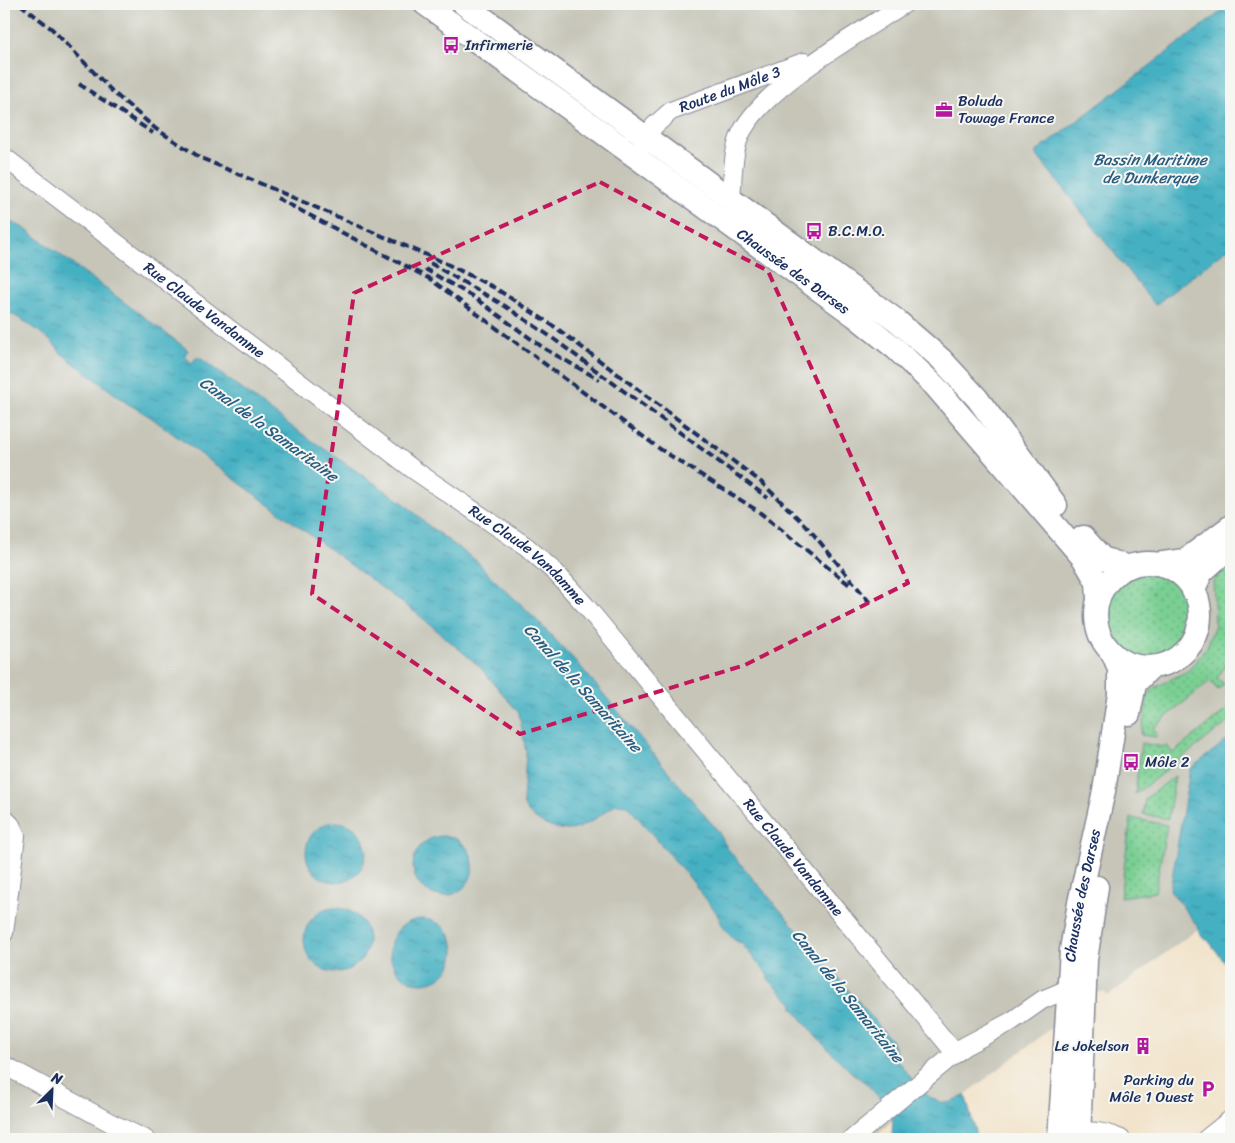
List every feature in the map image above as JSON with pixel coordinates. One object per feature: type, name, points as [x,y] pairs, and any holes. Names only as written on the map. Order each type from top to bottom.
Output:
[{"type":"main road","name":"Chaussée des Darses","points":[[425,4],[864,323],[926,377],[973,428],[1083,558],[1097,582],[1098,599]]},
{"type":"main road","name":"Chaussée des Darses","points":[[464,4],[872,300],[932,351],[985,407],[1049,495],[1093,550],[1107,561],[1129,567]]},
{"type":"main road","points":[[1155,564],[1171,569],[1180,575],[1193,591],[1199,618],[1191,643],[1185,652],[1172,661],[1151,667],[1131,664],[1114,654],[1098,632],[1096,616],[1098,599],[1112,578],[1129,567],[1185,560],[1231,526]]},
{"type":"main road","points":[[1193,591],[1202,572],[1231,546]]},
{"type":"main road","name":"Chaussée des Darses","points":[[1070,1137],[1077,987],[1076,919],[1102,803],[1119,694],[1119,669],[1114,654]]},
{"type":"main road","name":"Chaussée des Darses","points":[[1077,987],[1118,790],[1132,696],[1138,678],[1151,667]]},
{"type":"main road","name":"Chaussée des Darses","points":[[1070,1137],[1081,1088],[1073,1066]]},
{"type":"street","name":"Route du Môle 3","points":[[731,199],[737,148],[743,131],[751,118],[782,86],[904,4]]},
{"type":"street","name":"Route du Môle 3","points":[[639,159],[646,136],[659,121],[677,108],[791,68],[843,45]]},
{"type":"street","name":"Rue Claude Vandamme","points":[[4,157],[414,470],[514,538],[546,563],[585,605],[955,1053]]},
{"type":"street","points":[[4,818],[13,829],[16,839],[4,933]]},
{"type":"street","points":[[852,1139],[955,1053],[1042,1000],[1077,987]]},
{"type":"street","points":[[4,1066],[111,1124],[145,1139]]},
{"type":"street","points":[[1081,1088],[1094,1120],[1116,1137]]},
{"type":"street","points":[[1196,1139],[1210,1136],[1231,1119]]},
{"type":"street","points":[[1070,1137],[1116,1137]]},
{"type":"highlighted area","points":[[600,182],[768,271],[908,583],[745,665],[520,734],[312,594],[354,293]]},
{"type":"shaded area","points":[[4,4],[1231,4],[1036,153],[1154,305],[1231,246],[1231,737],[1190,769],[1199,928],[1108,996],[1104,992],[1098,992],[961,1098],[949,1103],[939,1103],[929,1098],[923,1091],[873,1139],[4,1139]]},
{"type":"green space","points":[[1231,570],[1231,658],[1217,678],[1224,684],[1218,690],[1210,681],[1153,728],[1158,735],[1156,737],[1141,735],[1148,694],[1154,688],[1189,670],[1207,647],[1215,624],[1213,582],[1220,573]]},
{"type":"green space","points":[[1147,573],[1163,576],[1177,585],[1186,599],[1189,615],[1186,631],[1177,645],[1163,654],[1147,657],[1131,654],[1117,645],[1108,631],[1105,615],[1108,599],[1117,585],[1131,576]]},
{"type":"green space","points":[[1231,706],[1231,720],[1135,794],[1141,743],[1163,747],[1166,745],[1173,753]]},
{"type":"green space","points":[[1175,776],[1168,819],[1143,814],[1145,799]]},
{"type":"green space","points":[[1131,818],[1167,825],[1155,892],[1120,897]]},
{"type":"water","name":"Bassin Maritime de Dunkerque","points":[[1231,4],[1231,246],[1155,305],[1035,153]]},
{"type":"water","name":"Canal de la Samaritaine","points":[[4,219],[24,228],[175,340],[188,350],[184,356],[192,363],[196,358],[200,358],[295,429],[405,504],[429,526],[479,563],[580,666],[718,831],[727,848],[891,1040],[896,1052],[895,1058],[917,1085],[935,1100],[944,1103],[954,1101],[965,1094],[977,1139],[892,1139],[893,1113],[866,1083],[852,1073],[817,1038],[793,1008],[793,1004],[768,979],[768,975],[742,944],[733,939],[723,927],[716,912],[689,877],[627,805],[616,804],[586,824],[568,830],[544,824],[530,815],[523,802],[526,752],[519,713],[479,666],[420,616],[149,416],[128,404],[62,354],[35,329],[20,318],[4,310]]},
{"type":"water","points":[[1231,737],[1231,970],[1207,939],[1205,940],[1198,930],[1199,928],[1170,890],[1190,769]]},
{"type":"water","points":[[330,822],[342,822],[353,827],[361,835],[366,846],[364,864],[353,877],[342,882],[330,882],[319,877],[311,869],[306,858],[306,846],[311,835],[319,827]]},
{"type":"water","points":[[437,836],[449,836],[460,841],[468,849],[473,860],[471,878],[460,891],[449,896],[437,896],[426,891],[418,883],[413,872],[413,860],[418,849],[426,841]]},
{"type":"water","points":[[330,908],[342,908],[359,917],[366,928],[368,940],[366,952],[359,963],[342,972],[330,972],[318,967],[309,958],[304,946],[304,934],[309,922],[318,913]]},
{"type":"water","points":[[416,919],[428,919],[445,928],[452,939],[454,951],[452,963],[445,974],[428,983],[416,983],[404,978],[395,969],[390,957],[390,945],[395,933],[404,924]]},
{"type":"railway","points":[[20,4],[52,29],[114,93],[156,129],[201,158],[445,263],[495,288],[555,327],[761,482],[810,530],[871,604]]},
{"type":"railway","points":[[79,84],[153,133]]},
{"type":"railway","points":[[277,198],[430,279],[660,449],[758,511],[851,586]]},
{"type":"railway","points":[[430,263],[505,306],[551,337],[768,498]]},
{"type":"railway","points":[[425,269],[472,296],[545,349],[600,380]]},
{"type":"place","name":"Infirmerie","points":[[451,45]]},
{"type":"place","name":"Boluda Towage France","points":[[944,110]]},
{"type":"place","name":"B.C.M.O.","points":[[814,231]]},
{"type":"place","name":"Môle 2","points":[[1131,762]]},
{"type":"place","name":"Le Jokelson","points":[[1143,1046]]},
{"type":"place","name":"Parking du Môle 1 Ouest","points":[[1208,1089]]}]
